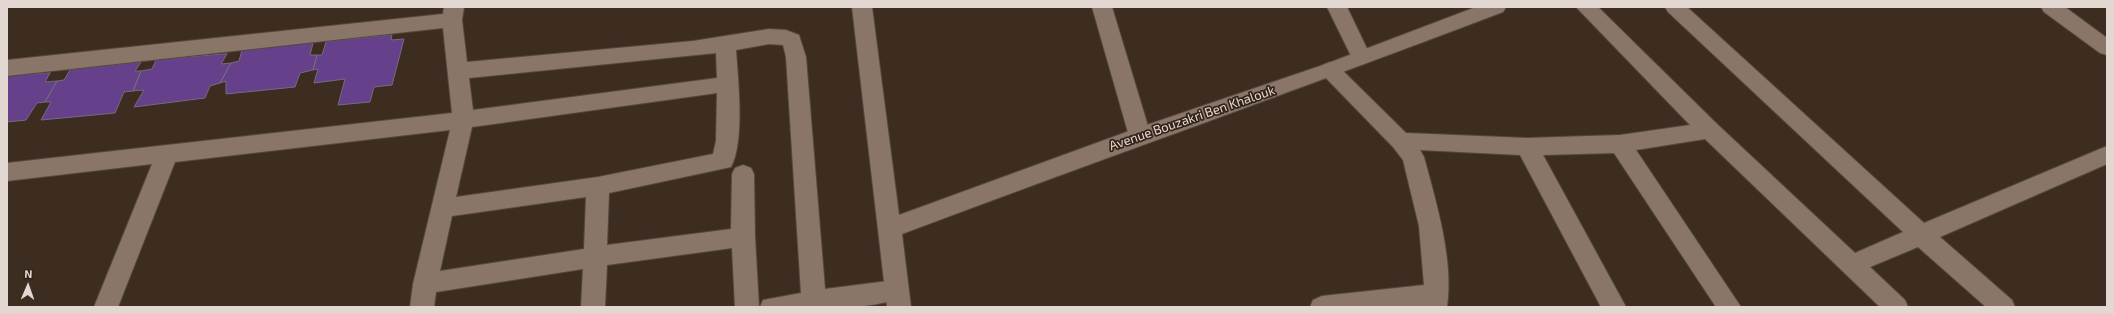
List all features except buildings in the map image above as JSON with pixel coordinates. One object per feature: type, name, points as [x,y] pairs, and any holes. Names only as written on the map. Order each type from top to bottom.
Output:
[{"type":"street","points":[[772,307],[898,298],[888,229],[862,7]]},
{"type":"street","points":[[1102,7],[1140,136]]},
{"type":"street","points":[[1337,7],[1361,58]]},
{"type":"street","name":"Avenue Bouzakri Ben Khalouk","points":[[888,229],[1140,136],[1330,70],[1496,7]]},
{"type":"street","points":[[1586,7],[1709,130],[1896,307]]},
{"type":"street","points":[[1676,7],[1921,235],[2003,307]]},
{"type":"street","points":[[2051,7],[2107,48]]},
{"type":"street","points":[[7,68],[453,14],[457,71],[463,120],[422,307]]},
{"type":"street","points":[[457,71],[726,44],[776,36],[786,37],[794,44],[814,304]]},
{"type":"street","points":[[443,208],[598,186],[723,161],[726,153],[728,84],[726,44]]},
{"type":"street","points":[[1322,307],[1436,301],[1431,226],[1413,157],[1401,141],[1330,70]]},
{"type":"street","points":[[7,172],[463,120],[728,84]]},
{"type":"street","points":[[1401,141],[1527,147],[1620,144],[1709,130]]},
{"type":"street","points":[[1620,144],[1729,307]]},
{"type":"street","points":[[1527,147],[1614,307]]},
{"type":"street","points":[[106,307],[167,153]]},
{"type":"street","points":[[1851,265],[2107,155]]},
{"type":"street","points":[[743,174],[743,237],[747,307]]},
{"type":"street","points":[[593,307],[598,186]]},
{"type":"street","points":[[426,284],[595,257],[743,237]]}]
